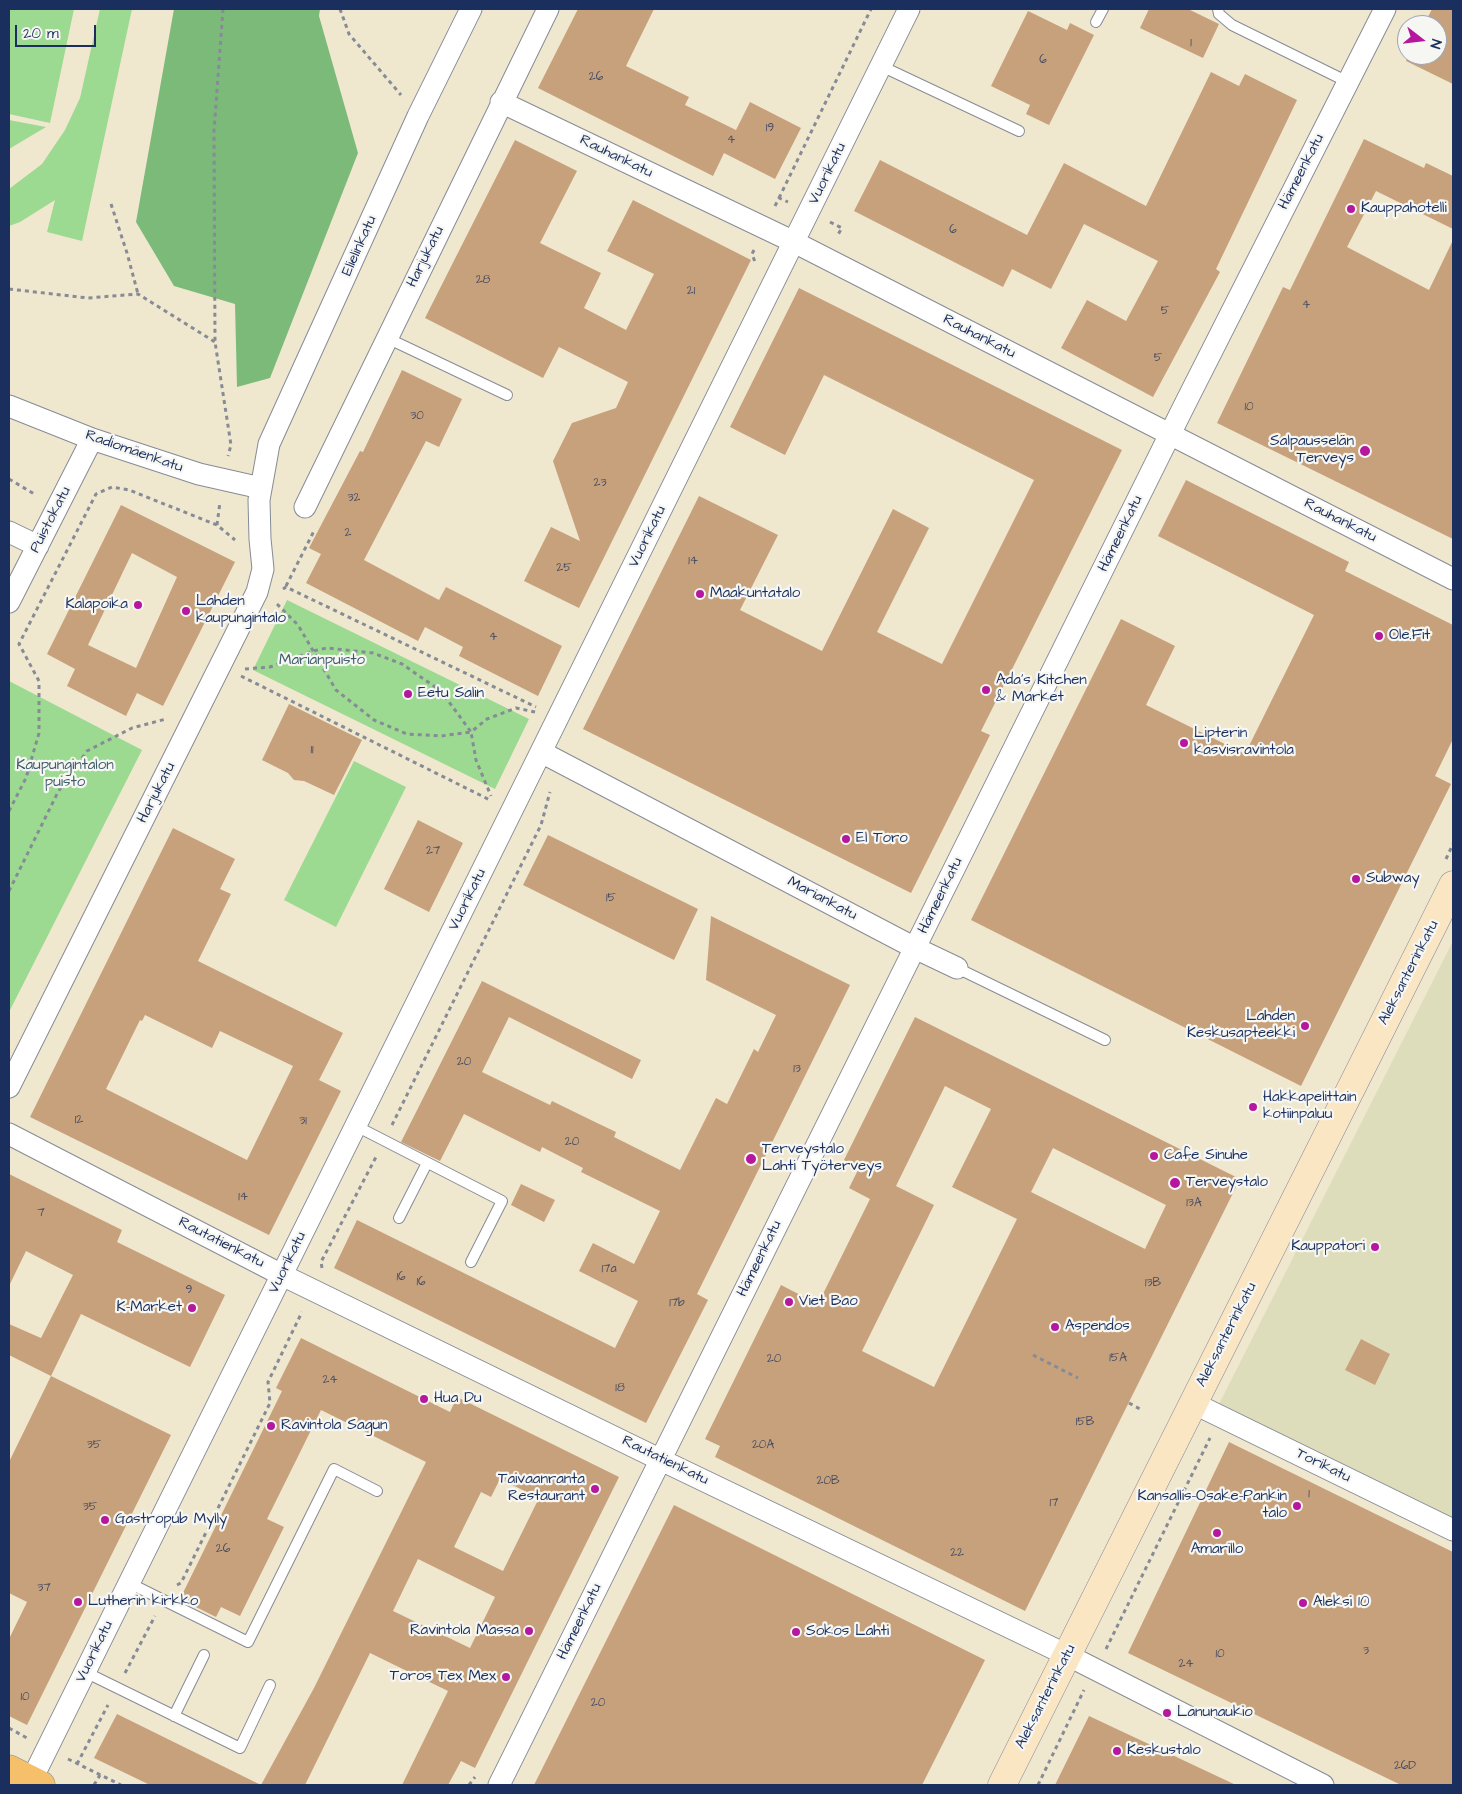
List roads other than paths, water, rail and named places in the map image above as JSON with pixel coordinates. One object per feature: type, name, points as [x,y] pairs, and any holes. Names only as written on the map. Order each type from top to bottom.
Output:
[{"type":"main road","name":"Aleksanterinkatu","points":[[1002,1785],[1193,1403],[1450,901]]},
{"type":"street","name":"Elielinkatu","points":[[262,488],[269,444],[418,116],[471,9]]},
{"type":"street","name":"Harjukatu","points":[[311,514],[387,338],[548,9]]},
{"type":"street","name":"Vuorikatu","points":[[27,1781],[85,1672],[910,9]]},
{"type":"street","name":"Hämeenkatu","points":[[499,1785],[1170,434],[1385,9]]},
{"type":"street","name":"Rauhankatu","points":[[502,102],[794,242],[1453,579]]},
{"type":"street","name":"Radiomäenkatu","points":[[9,406],[92,438],[199,474],[262,488]]},
{"type":"street","name":"Puistokatu","points":[[9,602],[92,438]]},
{"type":"street","name":"Harjukatu","points":[[9,1087],[256,592],[263,569],[259,500],[262,488]]},
{"type":"street","points":[[9,532],[38,546]]},
{"type":"street","name":"Mariankatu","points":[[541,752],[915,948],[957,968]]},
{"type":"street","name":"Rautatienkatu","points":[[9,1134],[282,1275],[1067,1655],[1323,1785]]},
{"type":"street","name":"Torikatu","points":[[1193,1403],[1453,1530]]},
{"type":"lane","points":[[1096,22],[1103,9]]},
{"type":"lane","points":[[1218,9],[1219,14],[1232,25],[1348,82]]},
{"type":"lane","points":[[881,66],[1019,131]]},
{"type":"lane","points":[[387,338],[507,395]]},
{"type":"lane","name":"Mariankatu","points":[[957,968],[1105,1040]]},
{"type":"lane","points":[[356,1126],[502,1201],[471,1262]]},
{"type":"lane","points":[[399,1218],[427,1163]]},
{"type":"lane","points":[[129,1583],[248,1642],[334,1469],[377,1491]]},
{"type":"lane","points":[[174,1716],[204,1655]]},
{"type":"lane","points":[[85,1672],[240,1748],[270,1685]]},
{"type":"place","name":"Kauppahotelli","points":[[1351,209]]},
{"type":"place","name":"Salpausselän Terveys","points":[[1365,451]]},
{"type":"place","name":"Maakuntatalo","points":[[700,594]]},
{"type":"place","name":"Kalapoika","points":[[138,605]]},
{"type":"place","name":"Lahden kaupungintalo","points":[[186,611]]},
{"type":"place","name":"Ole.Fit","points":[[1379,636]]},
{"type":"place","name":"Ada's Kitchen & Market","points":[[986,690]]},
{"type":"place","name":"Eetu Salin","points":[[408,694]]},
{"type":"place","name":"Lipterin kasvisravintola","points":[[1184,743]]},
{"type":"place","name":"El Toro","points":[[846,839]]},
{"type":"place","name":"Subway","points":[[1356,879]]},
{"type":"place","name":"Lahden Keskusapteekki","points":[[1305,1026]]},
{"type":"place","name":"Hakkapelittain kotiinpaluu","points":[[1253,1107]]},
{"type":"place","name":"Cafe Sinuhe","points":[[1154,1156]]},
{"type":"place","name":"Terveystalo Lahti Työterveys","points":[[751,1159]]},
{"type":"place","name":"Terveystalo","points":[[1175,1183]]},
{"type":"place","name":"Kauppatori","points":[[1375,1247]]},
{"type":"place","name":"Viet Bao","points":[[789,1302]]},
{"type":"place","name":"K-Market","points":[[192,1308]]},
{"type":"place","name":"Aspendos","points":[[1055,1327]]},
{"type":"place","name":"Hua Du","points":[[424,1399]]},
{"type":"place","name":"Ravintola Sagun","points":[[271,1426]]},
{"type":"place","name":"Taivaanranta Restaurant","points":[[595,1489]]},
{"type":"place","name":"Kansallis-Osake-Pankin talo","points":[[1297,1506]]},
{"type":"place","name":"Gastropub Mylly","points":[[105,1520]]},
{"type":"place","name":"Amarillo","points":[[1217,1533]]},
{"type":"place","name":"Lutherin kirkko","points":[[78,1602]]},
{"type":"place","name":"Aleksi 10","points":[[1303,1603]]},
{"type":"place","name":"Ravintola Massa","points":[[529,1631]]},
{"type":"place","name":"Sokos Lahti","points":[[796,1632]]},
{"type":"place","name":"Toros Tex Mex","points":[[506,1677]]},
{"type":"place","name":"Lanunaukio","points":[[1167,1713]]},
{"type":"place","name":"Keskustalo","points":[[1117,1751]]},
{"type":"park label","name":"Marianpuisto","points":[[322,661]]},
{"type":"park label","name":"Kaupungintalon puisto","points":[[65,774]]}]
